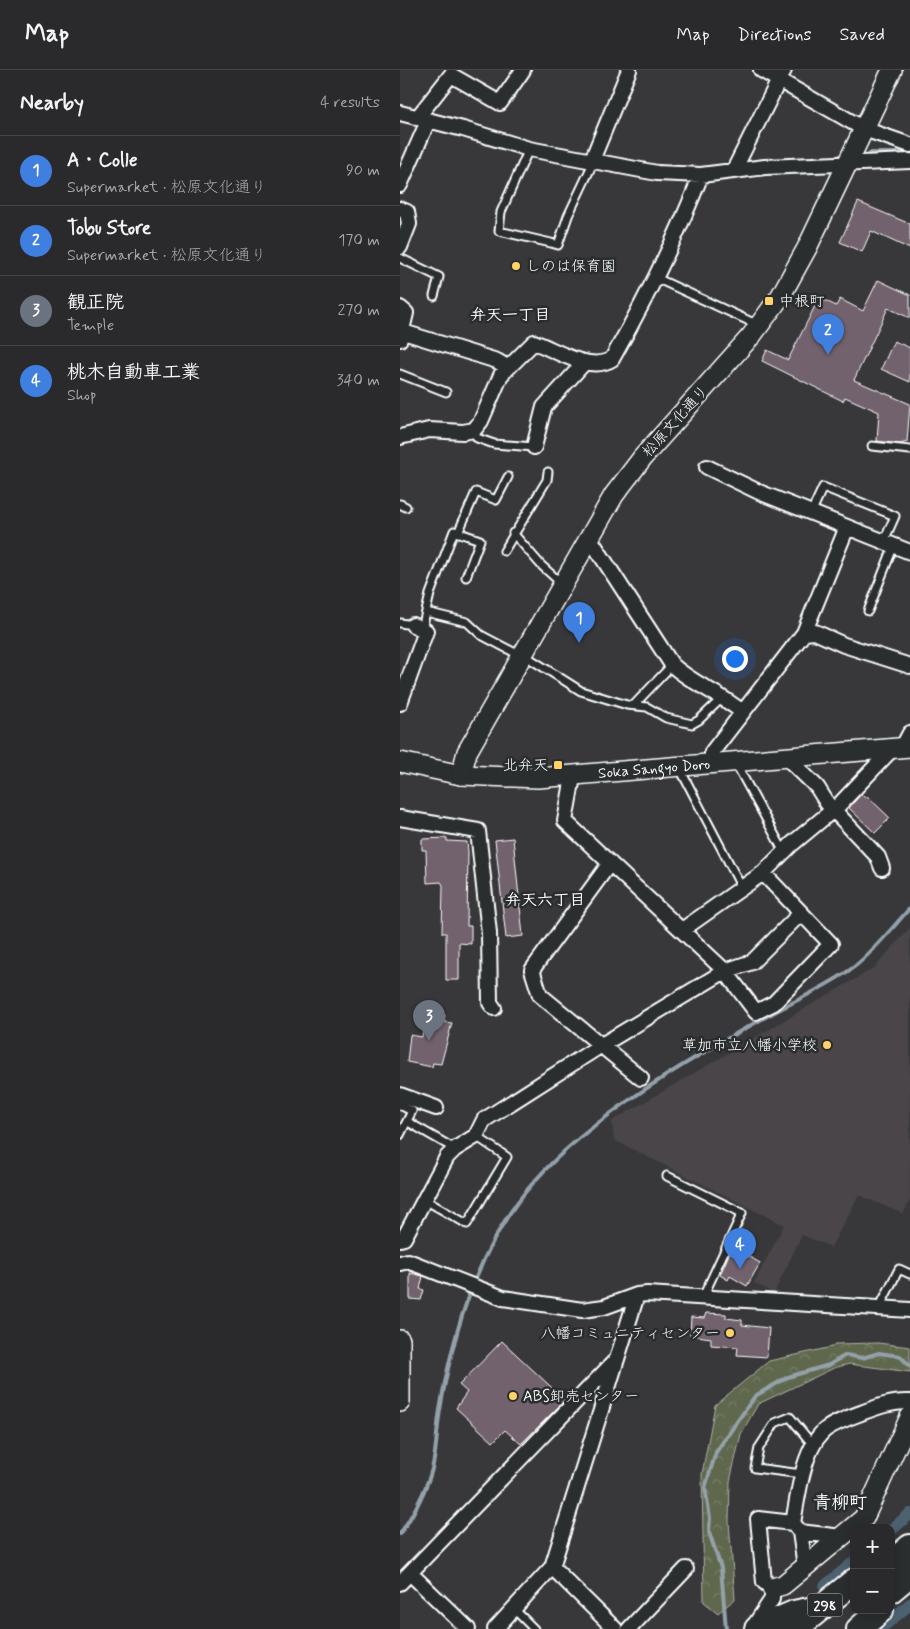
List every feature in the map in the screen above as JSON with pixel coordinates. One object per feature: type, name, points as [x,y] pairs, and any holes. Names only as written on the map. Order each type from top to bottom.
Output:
[{"type":"highway","points":[[895,1547],[910,1534]]},
{"type":"highway","points":[[895,1560],[910,1548]]},
{"type":"highway","points":[[895,1587],[910,1574]]},
{"type":"highway","name":"298","points":[[795,1629],[815,1619],[850,1585]]},
{"type":"highway","points":[[895,1599],[910,1587]]},
{"type":"highway","points":[[757,1629],[794,1613],[810,1609],[815,1619],[850,1597]]},
{"type":"highway","points":[[845,1629],[862,1614]]},
{"type":"highway","name":"298","points":[[859,1629],[877,1614]]},
{"type":"street","points":[[400,186],[422,119],[451,75],[500,103],[523,70]]},
{"type":"street","points":[[593,160],[629,70]]},
{"type":"street","points":[[761,70],[781,76],[864,129],[910,145]]},
{"type":"street","name":"松原文化通り","points":[[461,775],[467,752],[614,495],[643,457],[760,326],[795,272],[892,70]]},
{"type":"street","points":[[734,170],[781,76]]},
{"type":"street","points":[[400,114],[529,149],[657,173],[701,175],[734,170],[848,162],[910,161]]},
{"type":"street","points":[[400,437],[429,430],[463,432],[474,430],[481,421],[495,386],[507,367],[534,342],[585,362],[604,363],[612,359],[681,228],[701,175]]},
{"type":"street","points":[[400,209],[407,212],[409,224],[401,242]]},
{"type":"street","points":[[400,308],[406,313],[401,334],[497,361],[507,367]]},
{"type":"street","points":[[534,447],[544,407],[585,362]]},
{"type":"street","points":[[707,467],[759,492],[910,552]]},
{"type":"street","points":[[712,764],[712,752],[804,633],[847,527]]},
{"type":"street","points":[[589,537],[672,665],[687,679],[722,698],[742,712]]},
{"type":"street","points":[[400,703],[426,631],[412,626]]},
{"type":"street","points":[[804,633],[815,632],[844,645],[910,666]]},
{"type":"street","points":[[682,930],[763,873],[904,744]]},
{"type":"street","name":"Soka Sangyo Doro","points":[[400,762],[461,775],[538,778],[573,777],[787,758],[904,744]]},
{"type":"street","points":[[787,758],[817,788],[834,810],[878,857],[882,868]]},
{"type":"street","points":[[573,777],[565,821],[726,971],[756,1012],[774,1003],[831,944],[800,914],[763,873]]},
{"type":"street","points":[[400,818],[478,832],[489,933],[490,1003],[494,1008]]},
{"type":"street","points":[[610,863],[532,970],[540,995],[641,1078]]},
{"type":"street","points":[[400,1239],[404,1238],[447,1158],[455,1149],[476,1136],[484,1120],[600,1046],[726,971],[752,962],[800,914]]},
{"type":"street","points":[[400,1095],[436,1108]]},
{"type":"street","points":[[400,1263],[408,1261],[503,1298],[582,1310],[604,1307],[637,1295],[702,1297],[910,1310]]},
{"type":"street","points":[[495,1629],[552,1567],[637,1295]]},
{"type":"street","points":[[400,1322],[400,1335]]},
{"type":"street","points":[[400,1340],[400,1402]]},
{"type":"street","points":[[468,1629],[405,1578],[616,1359]]},
{"type":"street","points":[[805,1566],[797,1528],[802,1474],[814,1446],[825,1430],[848,1418],[877,1407],[899,1402],[910,1402]]},
{"type":"street","points":[[772,1588],[784,1585],[864,1518],[910,1417]]},
{"type":"street","points":[[772,1588],[764,1582],[758,1519],[842,1537]]},
{"type":"street","points":[[552,1567],[615,1629]]},
{"type":"street","points":[[629,1629],[686,1569]]},
{"type":"street","points":[[752,1629],[772,1599],[772,1588]]},
{"type":"lane","points":[[529,149],[501,212],[499,231],[558,245],[568,216],[593,160]]},
{"type":"lane","points":[[400,258],[439,278],[434,296]]},
{"type":"lane","points":[[656,278],[760,326]]},
{"type":"lane","points":[[400,374],[446,392]]},
{"type":"lane","points":[[474,430],[477,438],[494,444],[534,447]]},
{"type":"lane","points":[[872,446],[910,450]]},
{"type":"lane","points":[[504,551],[547,480],[548,472]]},
{"type":"lane","points":[[458,533],[476,492],[496,500],[508,477]]},
{"type":"lane","points":[[811,513],[823,486],[895,516],[889,543],[868,611]]},
{"type":"lane","points":[[412,626],[426,612],[430,594],[454,531],[480,540],[466,577]]},
{"type":"lane","points":[[513,534],[541,565],[562,584]]},
{"type":"lane","points":[[426,612],[467,622],[481,635],[522,655],[580,691],[627,705],[647,707],[666,718],[692,724],[699,720],[722,698]]},
{"type":"lane","points":[[634,705],[672,665]]},
{"type":"lane","points":[[736,762],[784,852]]},
{"type":"lane","points":[[679,767],[742,888]]},
{"type":"lane","points":[[400,1105],[412,1111],[400,1135]]},
{"type":"lane","points":[[408,1122],[455,1149]]},
{"type":"lane","points":[[424,1200],[467,1224],[507,1157],[476,1136]]},
{"type":"lane","points":[[667,1176],[742,1213],[702,1297]]},
{"type":"lane","points":[[879,1308],[899,1269],[910,1274]]},
{"type":"lane","points":[[802,1474],[756,1468],[759,1448],[775,1422],[790,1416],[814,1446]]},
{"type":"lane","points":[[514,1609],[534,1629]]},
{"type":"shaded area","name":"草加市立八幡小学校","points":[[910,928],[910,1200],[903,1214],[859,1195],[831,1247],[802,1235],[774,1293],[754,1283],[784,1225],[614,1140],[612,1121],[874,968]]},
{"type":"green space","points":[[878,1343],[910,1347],[910,1372],[849,1364],[834,1368],[758,1404],[741,1434],[730,1481],[729,1522],[735,1599],[718,1613],[704,1602],[702,1474],[715,1405],[769,1361],[832,1347],[835,1344]]},
{"type":"building","points":[[858,202],[910,224],[910,249],[871,231],[862,252],[840,242]]},
{"type":"building","points":[[878,280],[910,295],[910,318],[888,308],[854,380],[910,404],[907,442],[900,444],[877,441],[879,412],[845,397],[843,401],[762,361],[767,350],[788,360],[815,306],[820,309],[824,300],[836,306],[840,299],[863,311]]},
{"type":"building","points":[[894,341],[910,348],[910,382],[881,369]]},
{"type":"building","points":[[861,794],[865,798],[867,796],[890,818],[875,833],[849,808]]},
{"type":"building","points":[[447,838],[447,841],[467,842],[468,852],[467,926],[471,926],[471,944],[459,943],[459,980],[446,980],[446,933],[442,933],[443,885],[441,882],[427,883],[426,850],[422,850],[422,839]]},
{"type":"building","points":[[513,838],[523,936],[506,938],[495,840]]},
{"type":"building","points":[[426,1012],[445,1015],[444,1022],[452,1023],[441,1064],[433,1063],[432,1067],[407,1062],[410,1035],[422,1037]]},
{"type":"building","points":[[730,1252],[740,1257],[743,1253],[760,1263],[747,1286],[730,1276],[728,1280],[720,1275]]},
{"type":"building","points":[[410,1273],[423,1276],[420,1289],[424,1290],[421,1300],[410,1299]]},
{"type":"building","points":[[706,1313],[726,1314],[726,1318],[742,1320],[742,1325],[769,1328],[767,1357],[737,1355],[738,1347],[711,1345],[711,1338],[690,1335],[691,1317],[704,1318]]},
{"type":"building","points":[[502,1341],[565,1400],[521,1444],[505,1430],[493,1442],[456,1408],[467,1392],[459,1385]]},
{"type":"waterway","points":[[870,153],[903,153]]},
{"type":"waterway","points":[[400,1534],[419,1502],[431,1473],[452,1350],[471,1290],[483,1261],[498,1233],[514,1207],[533,1183],[583,1135],[643,1090],[708,1050],[823,987],[854,967],[910,908]]},
{"type":"waterway","points":[[726,1629],[721,1568],[709,1532],[710,1518],[705,1488],[716,1452],[755,1396],[788,1377],[829,1365],[846,1355],[862,1358],[879,1353],[900,1356],[910,1366]]},
{"type":"waterway","points":[[895,1527],[910,1514]]},
{"type":"waterway","points":[[825,1586],[850,1565]]},
{"type":"waterway","points":[[880,1629],[910,1604]]},
{"type":"place","name":"しのは保育園","points":[[516,266]]},
{"type":"place","name":"中根町","points":[[769,301]]},
{"type":"place","name":"Tobu Store","points":[[828,355]]},
{"type":"place","name":"A・Colle","points":[[579,643]]},
{"type":"place","name":"北弁天","points":[[558,765]]},
{"type":"place","name":"観正院","points":[[429,1041]]},
{"type":"place","name":"草加市立八幡小学校","points":[[827,1045]]},
{"type":"place","name":"桃木自動車工業","points":[[740,1269]]},
{"type":"place","name":"八幡コミュニティセンター","points":[[730,1333]]},
{"type":"place","name":"ABS卸売センター","points":[[513,1396]]},
{"type":"district","name":"弁天一丁目","points":[[510,314]]},
{"type":"district","name":"弁天六丁目","points":[[545,899]]},
{"type":"district","name":"青柳町","points":[[840,1502]]}]
